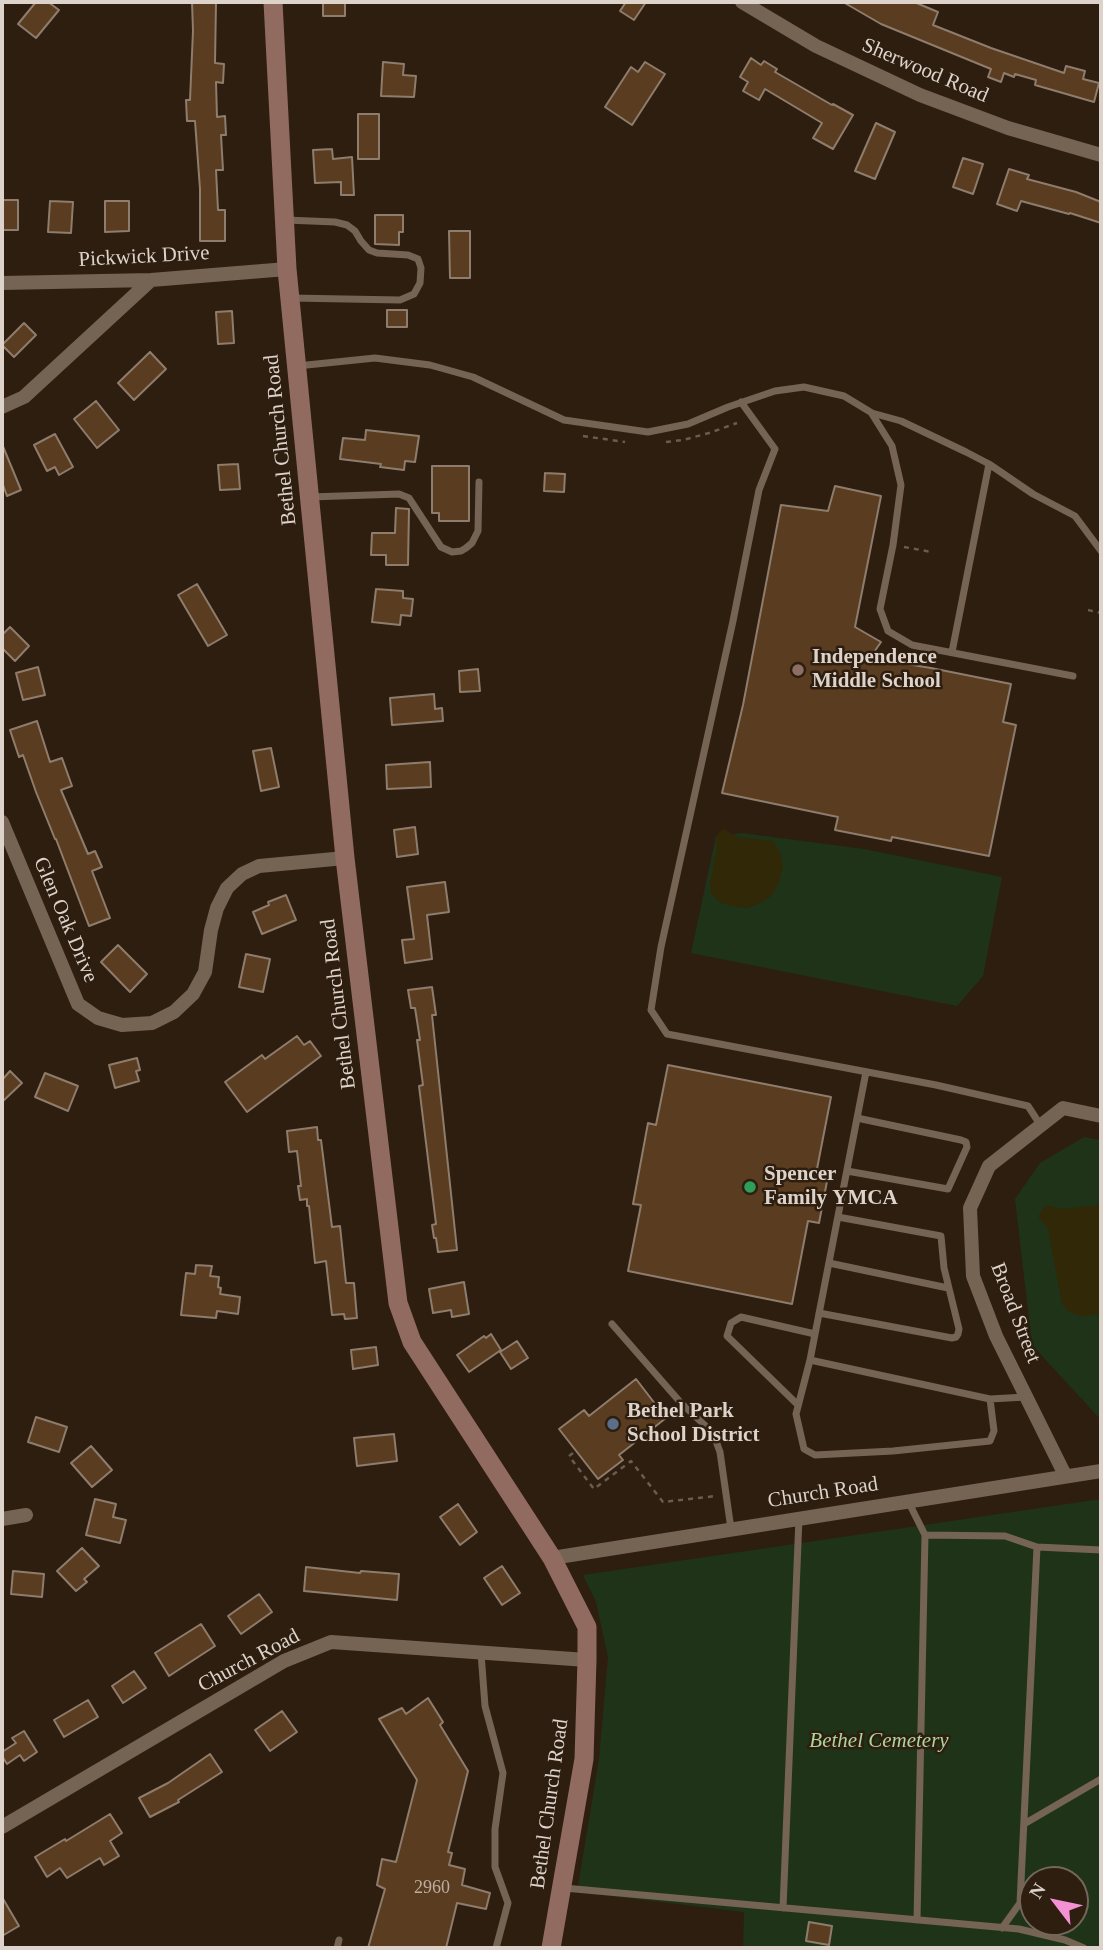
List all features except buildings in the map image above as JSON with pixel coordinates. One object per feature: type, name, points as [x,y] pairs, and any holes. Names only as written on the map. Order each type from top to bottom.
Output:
[{"type":"street","name":"Bethel Church Road","points":[[273,2],[287,269],[345,858],[398,1303],[412,1342],[552,1558],[587,1627],[584,1759],[551,1948]]},
{"type":"street","name":"Sherwood Road","points":[[742,2],[816,46],[920,95],[1008,128],[1101,155]]},
{"type":"street","name":"Pickwick Drive","points":[[2,283],[151,280],[287,269]]},
{"type":"street","points":[[2,407],[24,397],[151,280]]},
{"type":"street","name":"Glen Oak Drive","points":[[2,822],[78,1004],[98,1018],[122,1025],[152,1023],[174,1012],[192,994],[205,972],[217,908],[227,888],[242,874],[259,866],[345,858]]},
{"type":"street","name":"Broad Street","points":[[1065,1475],[996,1336],[973,1276],[970,1208],[989,1166],[1063,1108],[1101,1116]]},
{"type":"street","name":"Church Road","points":[[552,1558],[1101,1471]]},
{"type":"street","points":[[2,1519],[26,1514]]},
{"type":"street","name":"Church Road","points":[[2,1827],[284,1661],[331,1642],[587,1660]]},
{"type":"lane","points":[[285,220],[347,225],[369,250],[377,253],[408,254],[418,259],[421,268],[420,283],[414,294],[400,300],[290,298]]},
{"type":"lane","points":[[297,366],[375,358],[429,365],[474,377],[564,420],[648,432],[688,424],[775,391],[804,387],[845,396],[872,413],[901,421],[989,464],[1033,494],[1075,516],[1101,551]]},
{"type":"lane","points":[[741,402],[775,449],[760,490],[661,947],[651,1010],[667,1034],[936,1086],[1028,1107],[1041,1126]]},
{"type":"lane","points":[[872,413],[892,446],[901,485],[880,609],[888,631],[912,645],[1073,676]]},
{"type":"lane","points":[[952,652],[989,464]]},
{"type":"lane","points":[[309,497],[399,494],[409,499],[441,547],[452,552],[467,548],[478,531],[479,482]]},
{"type":"lane","points":[[866,1072],[810,1360],[796,1415],[804,1449],[815,1455],[893,1451],[990,1441],[994,1431],[990,1399]]},
{"type":"lane","points":[[847,1171],[948,1189],[967,1147],[966,1142],[961,1140],[857,1118]]},
{"type":"lane","points":[[819,1313],[954,1338],[959,1329],[942,1261],[941,1236],[838,1217]]},
{"type":"lane","points":[[829,1263],[948,1289]]},
{"type":"lane","points":[[798,1405],[727,1336],[731,1324],[741,1317],[814,1334]]},
{"type":"lane","points":[[612,1324],[681,1403],[713,1433],[720,1452],[730,1529]]},
{"type":"lane","points":[[810,1360],[990,1399],[1026,1397]]},
{"type":"lane","points":[[908,1501],[925,1535],[918,1920]]},
{"type":"lane","points":[[783,1908],[799,1518]]},
{"type":"lane","points":[[925,1535],[1005,1536],[1037,1547],[1101,1550]]},
{"type":"lane","points":[[1002,1927],[1020,1903],[1037,1547]]},
{"type":"lane","points":[[481,1652],[485,1706],[503,1773],[495,1829],[495,1867],[508,1903],[496,1948]]},
{"type":"lane","points":[[1024,1824],[1101,1779]]},
{"type":"lane","points":[[563,1888],[1002,1927],[1065,1940],[1084,1948]]},
{"type":"path","points":[[908,547],[932,552]]},
{"type":"path","points":[[1088,610],[1101,613]]},
{"type":"path","points":[[573,1453],[569,1456],[594,1489],[631,1461],[663,1502],[726,1494]]},
{"type":"green space","points":[[742,833],[864,849],[1002,877],[983,976],[957,1006],[691,953],[716,836]]},
{"type":"green space","points":[[1084,1137],[1101,1140],[1101,1420],[1032,1345],[1015,1199],[1040,1163]]},
{"type":"green space","name":"Bethel Cemetery","points":[[1101,1499],[1101,1948],[743,1948],[744,1912],[577,1892],[599,1759],[608,1657],[596,1602],[583,1575]]},
{"type":"sand","points":[[723,829],[738,837],[773,841],[780,852],[783,866],[779,882],[771,896],[761,903],[747,908],[731,906],[719,902],[711,893],[716,842]]},
{"type":"sand","points":[[1046,1205],[1061,1209],[1101,1205],[1101,1314],[1081,1316],[1069,1312],[1062,1304],[1048,1229],[1038,1216]]},
{"type":"place","name":"Independence Middle School","points":[[798,670]]},
{"type":"place","name":"Spencer Family YMCA","points":[[750,1187]]},
{"type":"place","name":"Bethel Park School District","points":[[613,1424]]}]
